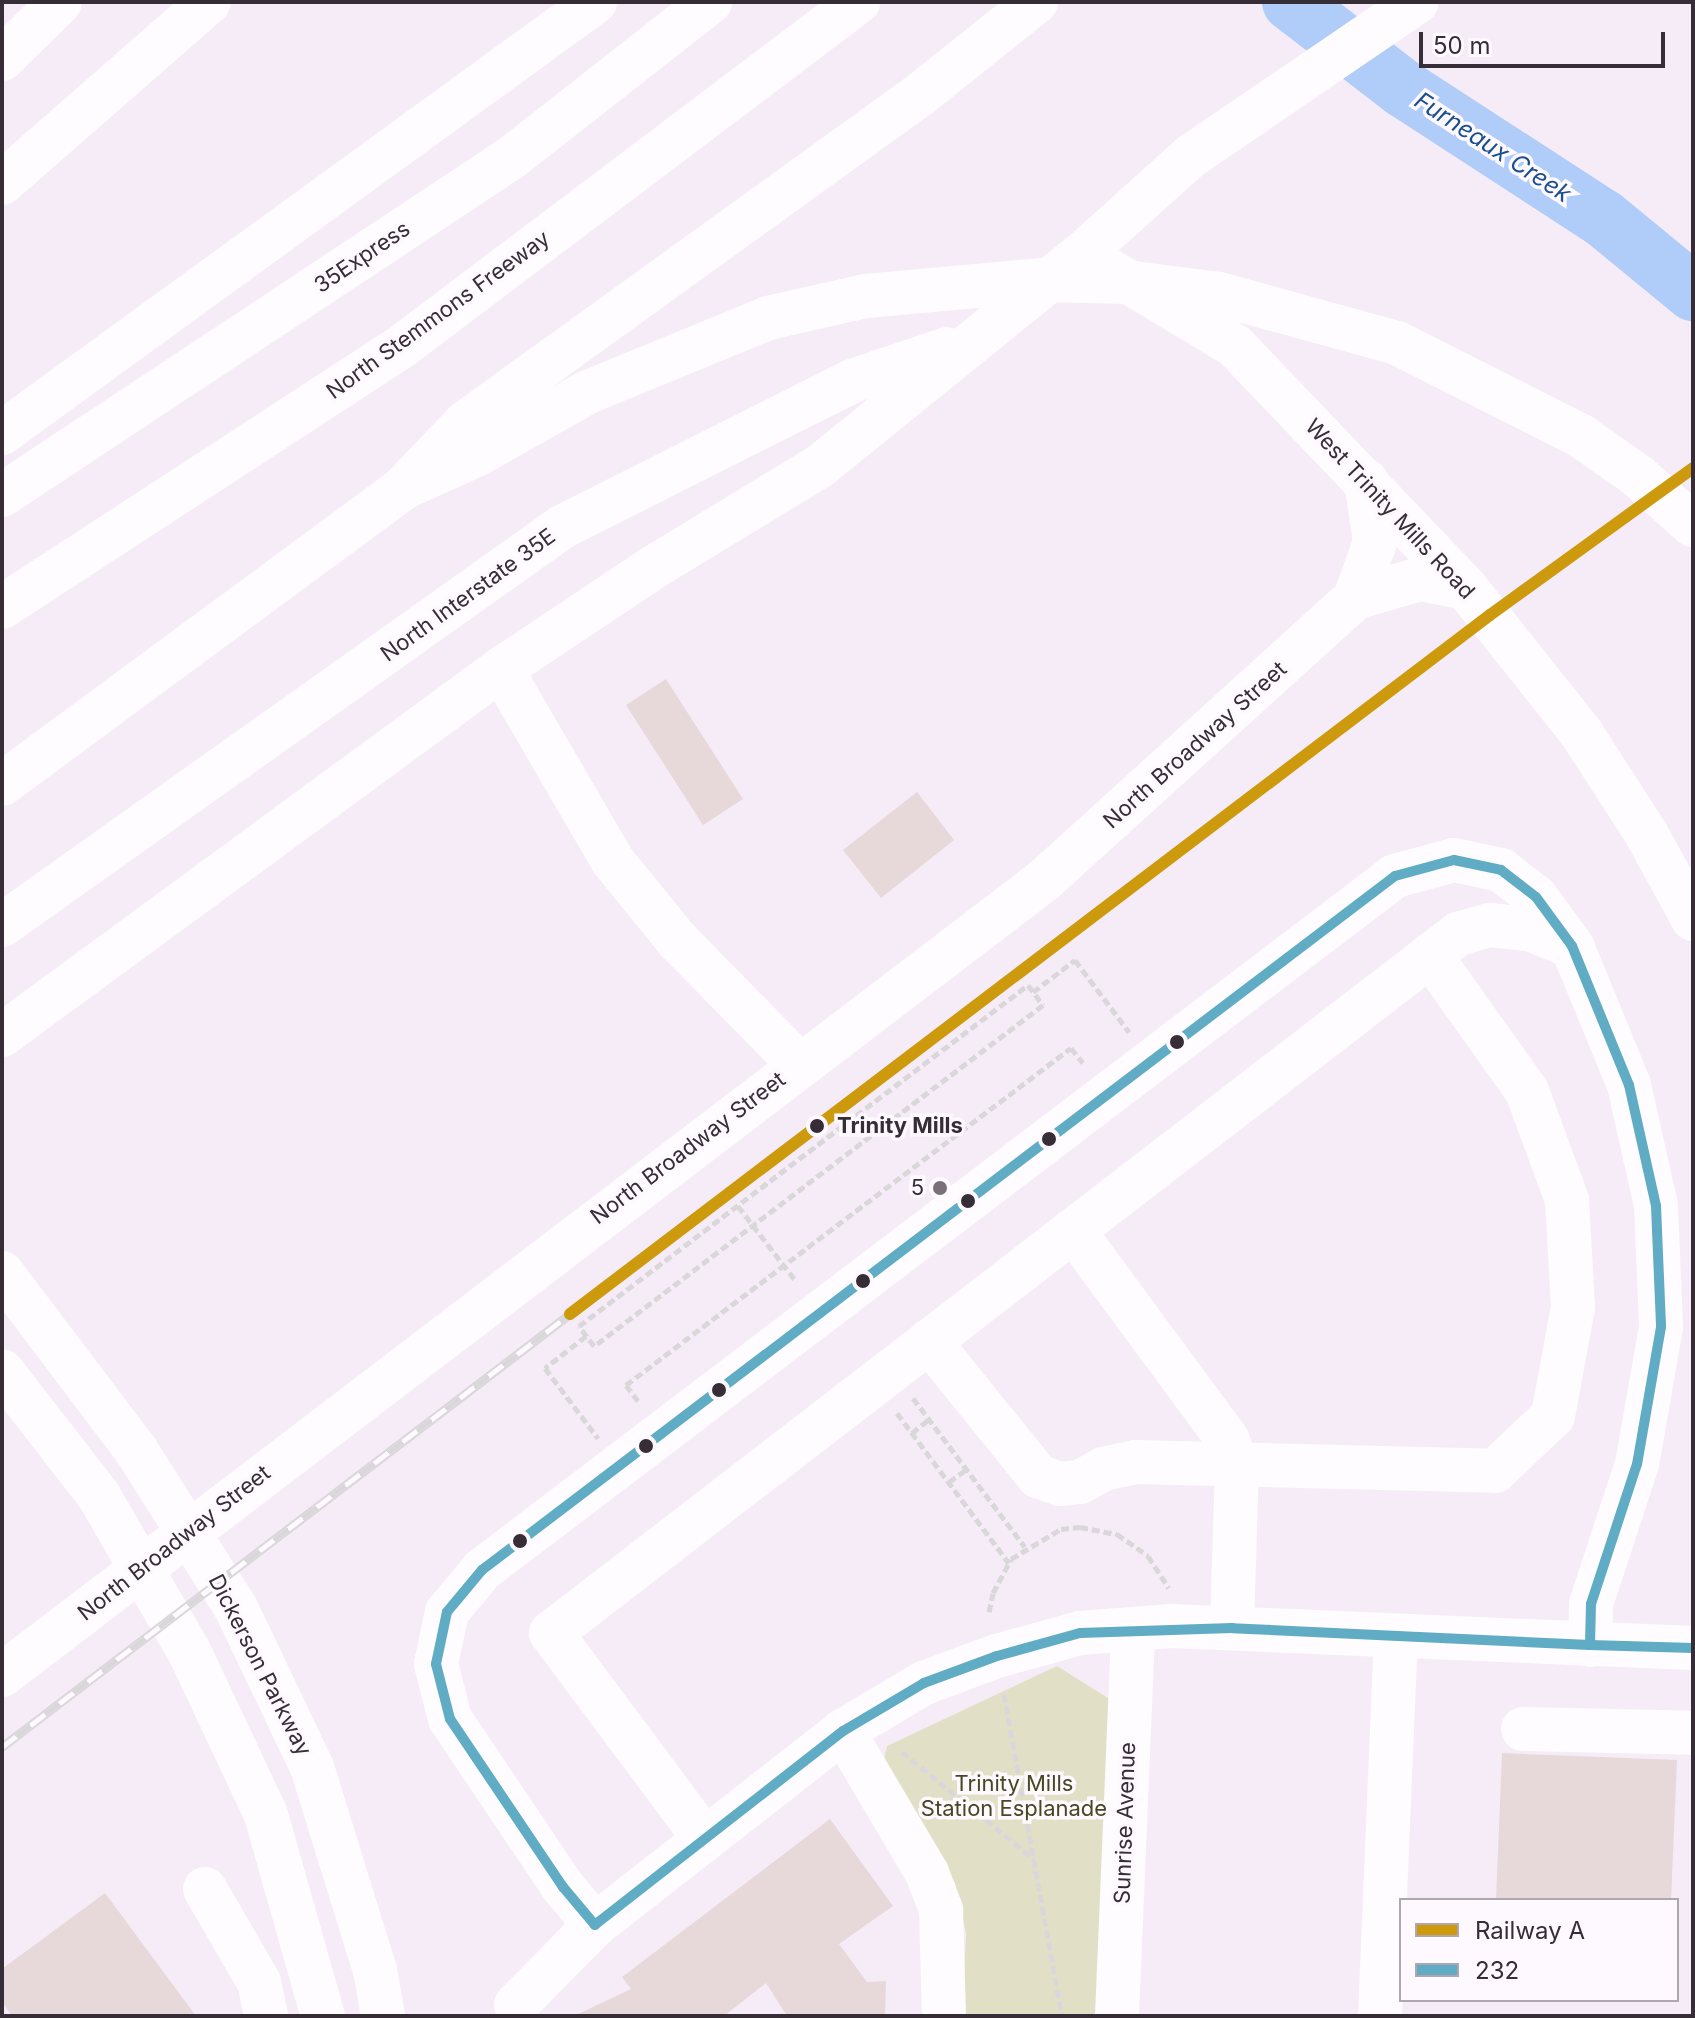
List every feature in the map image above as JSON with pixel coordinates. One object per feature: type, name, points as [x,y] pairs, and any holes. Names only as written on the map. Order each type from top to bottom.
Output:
[{"type":"main road","points":[[2,59],[60,2]]},
{"type":"main road","points":[[123,74],[186,2]]},
{"type":"main road","points":[[2,183],[123,74],[209,2]]},
{"type":"main road","points":[[2,433],[595,2]]},
{"type":"main road","name":"35Express","points":[[2,495],[511,158],[710,2]]},
{"type":"main road","name":"North Stemmons Freeway","points":[[2,607],[401,347],[858,2]]},
{"type":"main road","points":[[2,784],[403,488],[465,423],[922,93],[1036,2]]},
{"type":"main road","points":[[2,1035],[501,669],[654,567],[820,466],[1082,254],[1191,156],[1417,2]]},
{"type":"main road","name":"West Trinity Mills Road","points":[[1082,254],[1235,346],[1466,588],[1582,734],[1647,835],[1693,919]]},
{"type":"main road","points":[[403,488],[478,454],[588,392],[768,318],[906,291],[1043,280],[1126,282],[1219,294],[1397,343],[1581,436],[1638,476],[1693,525]]},
{"type":"main road","name":"North Interstate 35E","points":[[2,925],[425,628],[562,527],[852,381],[975,339]]},
{"type":"main road","name":"North Broadway Street","points":[[1355,598],[1375,542],[1366,481]]},
{"type":"main road","name":"North Broadway Street","points":[[2,1675],[799,1064],[1042,882],[1355,598],[1420,579],[1466,588]]},
{"type":"main road","points":[[501,669],[612,860],[677,940],[799,1064]]},
{"type":"main road","points":[[595,1925],[563,1887],[450,1719],[436,1664],[447,1612],[482,1570],[1395,876],[1454,860],[1501,870],[1536,897],[1572,946],[1629,1085],[1656,1206],[1661,1327],[1637,1464],[1591,1604],[1590,1645]]},
{"type":"main road","points":[[704,1838],[551,1633],[1458,934],[1490,925],[1529,929],[1572,946]]},
{"type":"main road","points":[[929,1341],[1038,1476],[1060,1484],[1080,1482],[1103,1469],[1135,1462],[1495,1471],[1553,1416],[1573,1307],[1567,1200],[1527,1091],[1430,955]]},
{"type":"main road","points":[[1073,1230],[1227,1439],[1237,1466],[1232,1628]]},
{"type":"main road","name":"Dickerson Parkway","points":[[2,1273],[136,1450],[236,1608],[312,1767],[375,1970],[383,2016]]},
{"type":"main road","points":[[2,1371],[99,1496],[189,1651],[266,1815],[323,2016]]},
{"type":"main road","points":[[516,2005],[595,1925],[843,1731],[924,1683],[997,1656],[1080,1633],[1133,1629],[1232,1628],[1693,1648]]},
{"type":"main road","name":"Sunrise Avenue","points":[[1117,2016],[1133,1629]]},
{"type":"main road","points":[[1380,2016],[1396,1636]]},
{"type":"main road","points":[[1523,1729],[1693,1733]]},
{"type":"main road","points":[[843,1731],[927,1873],[941,1910],[944,2016]]},
{"type":"main road","points":[[205,1889],[259,1982],[266,2016]]},
{"type":"path","points":[[1033,992],[1075,960],[1135,1045]]},
{"type":"path","points":[[1028,985],[1043,1005],[594,1346],[579,1326],[738,1206],[1028,985]]},
{"type":"path","points":[[638,1401],[626,1385],[1071,1048],[1083,1063]]},
{"type":"path","points":[[738,1206],[796,1281]]},
{"type":"path","points":[[586,1336],[545,1368],[606,1448]]},
{"type":"path","points":[[883,1377],[929,1419],[1025,1547]]},
{"type":"path","points":[[883,1377],[912,1433],[1009,1563]]},
{"type":"path","points":[[912,1433],[929,1419]]},
{"type":"path","points":[[949,1482],[967,1469]]},
{"type":"path","points":[[989,1612],[1009,1563],[1025,1547],[1061,1529],[1080,1527],[1117,1534],[1148,1556],[1169,1588]]},
{"type":"path","points":[[1002,1685],[1062,2016]]},
{"type":"path","points":[[902,1752],[1034,1860]]},
{"type":"green space","name":"Trinity Mills Station Esplanade","points":[[1057,1666],[1116,1703],[1104,2016],[962,2016],[966,1934],[955,1883],[882,1770],[887,1746]]},
{"type":"building","points":[[666,679],[743,799],[703,825],[626,705]]},
{"type":"building","points":[[917,792],[954,840],[881,898],[843,850]]},
{"type":"building","points":[[1502,1753],[1677,1760],[1671,1898],[1496,1898]]},
{"type":"building","points":[[830,1819],[893,1906],[839,1944],[867,1982],[886,1981],[885,2016],[787,2016],[766,1983],[724,2016],[574,2016],[631,1989],[622,1977]]},
{"type":"building","points":[[105,1893],[196,2016],[12,2016],[2,2002],[2,1969]]},
{"type":"waterway","name":"Furneaux Creek","points":[[1291,2],[1404,89],[1603,218],[1693,292]]},
{"type":"railway","points":[[2,1747],[570,1314]]},
{"type":"rail line","name":"A","points":[[570,1314],[1490,615],[1693,468]]},
{"type":"transit line","name":"232","points":[[1454,860],[1501,870],[1536,897],[1572,946],[1629,1085],[1656,1206],[1661,1327],[1637,1464],[1591,1604],[1590,1645],[1232,1628],[1080,1633],[997,1656],[924,1683],[843,1731],[595,1925],[563,1887],[450,1719],[436,1664],[447,1612],[482,1570],[1395,876],[1454,860]]},
{"type":"transit line","name":"232","points":[[1590,1645],[1693,1648]]},
{"type":"place","name":"Trinity Mills","points":[[817,1126]]},
{"type":"place","name":"5","points":[[940,1188]]}]
